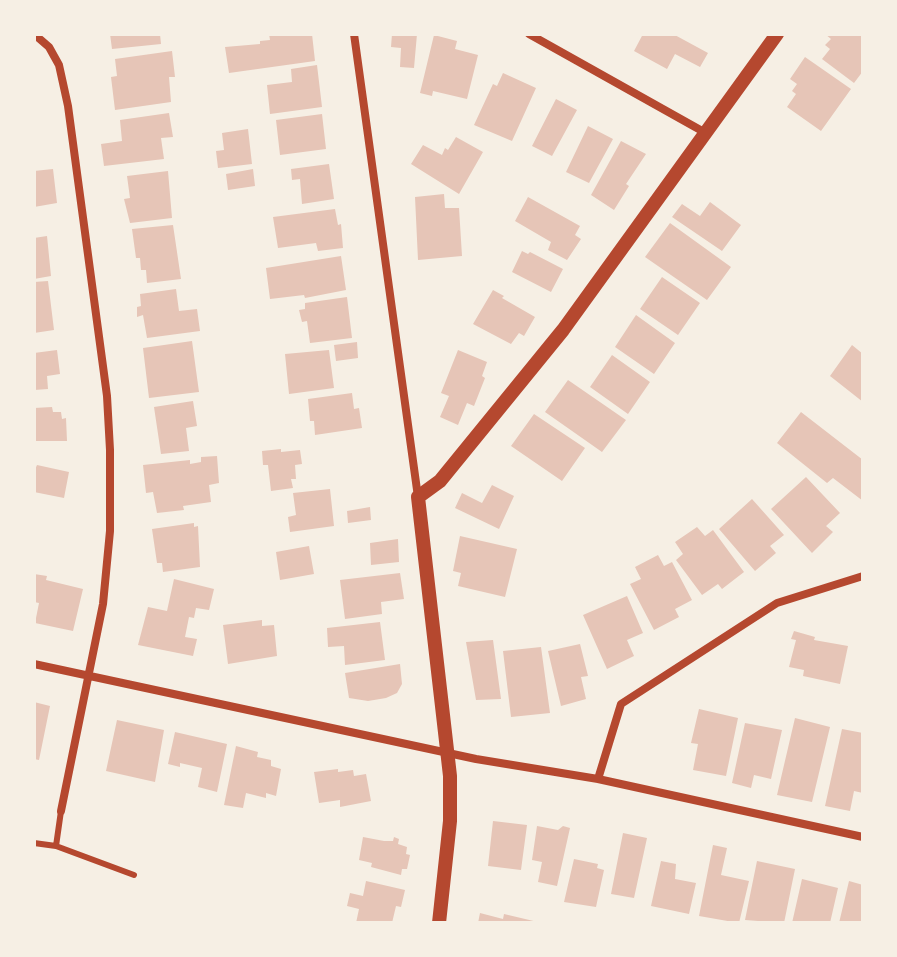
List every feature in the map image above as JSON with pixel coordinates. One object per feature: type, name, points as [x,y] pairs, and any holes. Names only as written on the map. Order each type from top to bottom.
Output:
[{"type":"street","points":[[34,34],[49,47],[59,65],[68,106],[107,396],[111,490],[103,604],[61,811]]},
{"type":"street","points":[[354,34],[418,497],[448,752],[450,821],[439,923]]},
{"type":"street","points":[[529,34],[704,132]]},
{"type":"street","points":[[418,497],[440,481],[563,330],[777,34]]},
{"type":"street","points":[[598,779],[621,704],[777,603],[863,576]]},
{"type":"street","points":[[34,664],[448,752],[598,779],[863,837]]},
{"type":"lane","points":[[56,846],[61,811]]},
{"type":"lane","points":[[34,843],[56,846],[134,875]]},
{"type":"building","points":[[110,34],[160,34],[161,44],[112,49]]},
{"type":"building","points":[[269,34],[312,34],[315,61],[229,73],[225,47],[260,44],[260,41],[270,40]]},
{"type":"building","points":[[392,34],[417,34],[414,68],[400,67],[401,48],[391,47]]},
{"type":"building","points":[[643,34],[673,34],[708,53],[700,67],[675,54],[667,69],[634,51]]},
{"type":"building","points":[[825,34],[863,34],[863,71],[854,83],[822,59],[830,49],[825,45],[831,39]]},
{"type":"building","points":[[434,35],[457,41],[455,49],[478,55],[467,99],[433,91],[432,96],[420,93]]},
{"type":"building","points":[[172,51],[175,77],[169,77],[171,102],[115,110],[111,77],[117,76],[115,59]]},
{"type":"building","points":[[805,57],[851,89],[821,131],[787,107],[796,94],[792,91],[797,84],[790,79]]},
{"type":"building","points":[[317,65],[322,107],[270,114],[267,85],[292,82],[291,69]]},
{"type":"building","points":[[503,73],[536,88],[512,141],[474,125],[493,84],[497,86]]},
{"type":"building","points":[[556,99],[577,110],[552,156],[532,146]]},
{"type":"building","points":[[169,113],[173,137],[161,138],[164,159],[104,166],[101,144],[122,141],[120,120]]},
{"type":"building","points":[[322,114],[326,149],[280,155],[276,120]]},
{"type":"building","points":[[588,126],[613,139],[589,183],[566,172]]},
{"type":"building","points":[[248,129],[252,164],[218,168],[216,151],[224,150],[222,133]]},
{"type":"building","points":[[456,137],[483,152],[459,194],[411,164],[423,145],[442,155]]},
{"type":"building","points":[[621,141],[646,154],[626,184],[629,186],[614,210],[591,195]]},
{"type":"building","points":[[329,164],[334,199],[302,204],[300,179],[292,180],[291,169]]},
{"type":"building","points":[[53,169],[57,203],[34,207],[34,171]]},
{"type":"building","points":[[253,169],[255,186],[228,190],[226,174]]},
{"type":"building","points":[[168,171],[172,218],[130,223],[124,199],[130,198],[127,176]]},
{"type":"building","points":[[444,194],[445,208],[459,208],[462,256],[418,260],[415,197]]},
{"type":"building","points":[[528,197],[580,226],[575,235],[581,239],[567,260],[548,250],[551,242],[515,221]]},
{"type":"building","points":[[710,202],[741,225],[722,251],[672,217],[682,204],[700,216]]},
{"type":"building","points":[[335,209],[338,225],[341,224],[343,248],[318,251],[316,243],[278,248],[273,217]]},
{"type":"building","points":[[670,223],[731,267],[707,300],[645,257]]},
{"type":"building","points":[[173,225],[181,279],[147,283],[146,270],[141,270],[140,258],[136,258],[132,229]]},
{"type":"building","points":[[47,236],[51,276],[34,279],[34,238]]},
{"type":"building","points":[[522,251],[563,269],[551,292],[512,272]]},
{"type":"building","points":[[341,256],[346,290],[305,298],[304,295],[270,299],[266,268]]},
{"type":"building","points":[[662,277],[700,303],[678,335],[640,309]]},
{"type":"building","points":[[48,281],[54,330],[34,333],[34,282]]},
{"type":"building","points":[[176,289],[179,311],[197,309],[200,331],[147,338],[143,315],[137,317],[137,307],[141,306],[140,294]]},
{"type":"building","points":[[493,290],[535,317],[524,336],[519,333],[511,344],[473,324]]},
{"type":"building","points":[[347,297],[352,338],[310,343],[307,321],[302,322],[299,310],[305,309],[305,303]]},
{"type":"building","points":[[636,315],[675,343],[654,374],[615,347]]},
{"type":"building","points":[[192,341],[199,392],[149,398],[143,348]]},
{"type":"building","points":[[357,342],[358,358],[336,361],[334,345]]},
{"type":"building","points":[[852,345],[863,354],[863,402],[830,376]]},
{"type":"building","points":[[57,350],[60,374],[47,376],[48,389],[34,390],[34,353]]},
{"type":"building","points":[[329,350],[334,388],[289,394],[285,354]]},
{"type":"building","points":[[458,350],[487,362],[482,376],[485,378],[474,406],[467,403],[458,425],[440,417],[449,396],[441,393]]},
{"type":"building","points":[[612,355],[650,382],[628,414],[590,387]]},
{"type":"building","points":[[568,380],[626,420],[602,452],[545,412]]},
{"type":"building","points":[[352,393],[354,409],[359,408],[362,428],[315,435],[308,399]]},
{"type":"building","points":[[193,401],[197,426],[186,428],[189,451],[161,454],[154,407]]},
{"type":"building","points":[[52,407],[53,412],[61,412],[62,419],[66,418],[67,441],[34,441],[34,408]]},
{"type":"building","points":[[801,412],[863,460],[863,501],[833,478],[827,483],[777,443]]},
{"type":"building","points":[[534,414],[585,448],[562,481],[511,446]]},
{"type":"building","points":[[281,449],[281,452],[300,450],[302,464],[295,465],[296,479],[291,479],[293,488],[271,491],[268,465],[263,465],[262,451]]},
{"type":"building","points":[[217,456],[219,483],[209,485],[211,502],[183,506],[184,510],[157,513],[153,492],[146,493],[143,465],[190,460],[190,464],[201,462],[201,457]]},
{"type":"building","points":[[37,465],[69,472],[64,498],[34,492]]},
{"type":"building","points":[[806,477],[840,513],[826,526],[833,532],[812,553],[771,509]]},
{"type":"building","points":[[492,485],[514,496],[499,529],[455,508],[462,493],[482,503]]},
{"type":"building","points":[[330,489],[334,526],[290,532],[288,517],[296,515],[293,493]]},
{"type":"building","points":[[752,499],[784,535],[770,546],[776,553],[755,571],[719,529]]},
{"type":"building","points":[[370,507],[371,520],[348,523],[347,511]]},
{"type":"building","points":[[194,523],[194,527],[198,526],[200,567],[163,572],[162,563],[157,563],[152,529]]},
{"type":"building","points":[[697,527],[705,536],[713,530],[744,572],[722,589],[718,584],[702,595],[676,560],[683,554],[675,542]]},
{"type":"building","points":[[460,536],[517,549],[505,597],[458,586],[461,573],[453,571]]},
{"type":"building","points":[[398,539],[399,562],[371,565],[370,543]]},
{"type":"building","points":[[309,546],[314,574],[280,580],[276,552]]},
{"type":"building","points":[[658,555],[664,566],[672,562],[692,600],[675,609],[679,617],[654,630],[630,584],[641,579],[635,567]]},
{"type":"building","points":[[400,573],[404,599],[381,602],[382,614],[345,619],[340,580]]},
{"type":"building","points":[[34,574],[83,589],[73,631],[35,623],[39,603],[34,602]]},
{"type":"building","points":[[174,579],[214,589],[209,610],[196,608],[194,618],[189,617],[185,637],[197,639],[193,656],[138,645],[148,607],[167,611]]},
{"type":"building","points":[[627,596],[643,633],[627,640],[634,656],[607,669],[583,615]]},
{"type":"building","points":[[262,620],[262,626],[274,625],[277,656],[228,664],[223,625]]},
{"type":"building","points":[[380,622],[385,660],[345,665],[344,646],[328,647],[327,628]]},
{"type":"building","points":[[794,631],[815,637],[814,640],[848,646],[840,684],[803,676],[804,670],[789,667],[796,640],[791,639]]},
{"type":"building","points":[[493,640],[501,699],[476,700],[466,642]]},
{"type":"building","points":[[580,644],[588,676],[581,677],[586,699],[561,706],[548,651]]},
{"type":"building","points":[[541,647],[550,713],[511,717],[503,651]]},
{"type":"building","points":[[400,664],[402,684],[397,693],[368,701],[349,698],[345,673]]},
{"type":"building","points":[[34,702],[50,706],[39,760],[34,759]]},
{"type":"building","points":[[699,709],[738,718],[726,776],[693,770],[698,744],[691,743]]},
{"type":"building","points":[[795,718],[830,727],[812,802],[777,795]]},
{"type":"building","points":[[117,720],[164,730],[155,782],[106,771]]},
{"type":"building","points":[[745,723],[782,730],[771,779],[754,775],[751,788],[732,783]]},
{"type":"building","points":[[842,729],[863,733],[863,793],[854,791],[850,811],[825,806]]},
{"type":"building","points":[[175,732],[227,744],[217,792],[198,787],[202,768],[168,764]]},
{"type":"building","points":[[236,746],[258,752],[257,757],[271,760],[271,766],[281,769],[276,796],[266,793],[266,798],[246,793],[243,808],[224,805]]},
{"type":"building","points":[[338,769],[338,772],[353,770],[354,776],[366,774],[371,801],[340,807],[340,800],[319,803],[314,772]]},
{"type":"building","points":[[493,821],[527,825],[521,870],[488,866]]},
{"type":"building","points":[[537,826],[558,830],[563,826],[570,828],[557,886],[538,882],[542,862],[532,860]]},
{"type":"building","points":[[623,833],[647,838],[634,898],[611,894]]},
{"type":"building","points":[[363,837],[384,841],[393,841],[394,837],[399,839],[398,844],[407,847],[406,854],[410,855],[407,869],[402,869],[401,875],[371,867],[372,863],[359,860]]},
{"type":"building","points":[[713,845],[727,848],[721,875],[749,881],[739,923],[699,916]]},
{"type":"building","points":[[574,859],[598,864],[597,868],[604,870],[596,907],[564,902]]},
{"type":"building","points":[[661,861],[676,864],[675,879],[696,883],[689,914],[651,906]]},
{"type":"building","points":[[757,861],[795,869],[784,923],[745,920]]},
{"type":"building","points":[[802,879],[838,888],[830,923],[792,923]]},
{"type":"building","points":[[366,881],[405,890],[401,907],[396,906],[392,923],[356,923],[359,909],[347,906],[350,893],[363,896]]},
{"type":"building","points":[[849,881],[863,885],[863,923],[839,923]]},
{"type":"building","points":[[480,913],[503,919],[504,914],[542,923],[478,923]]}]
